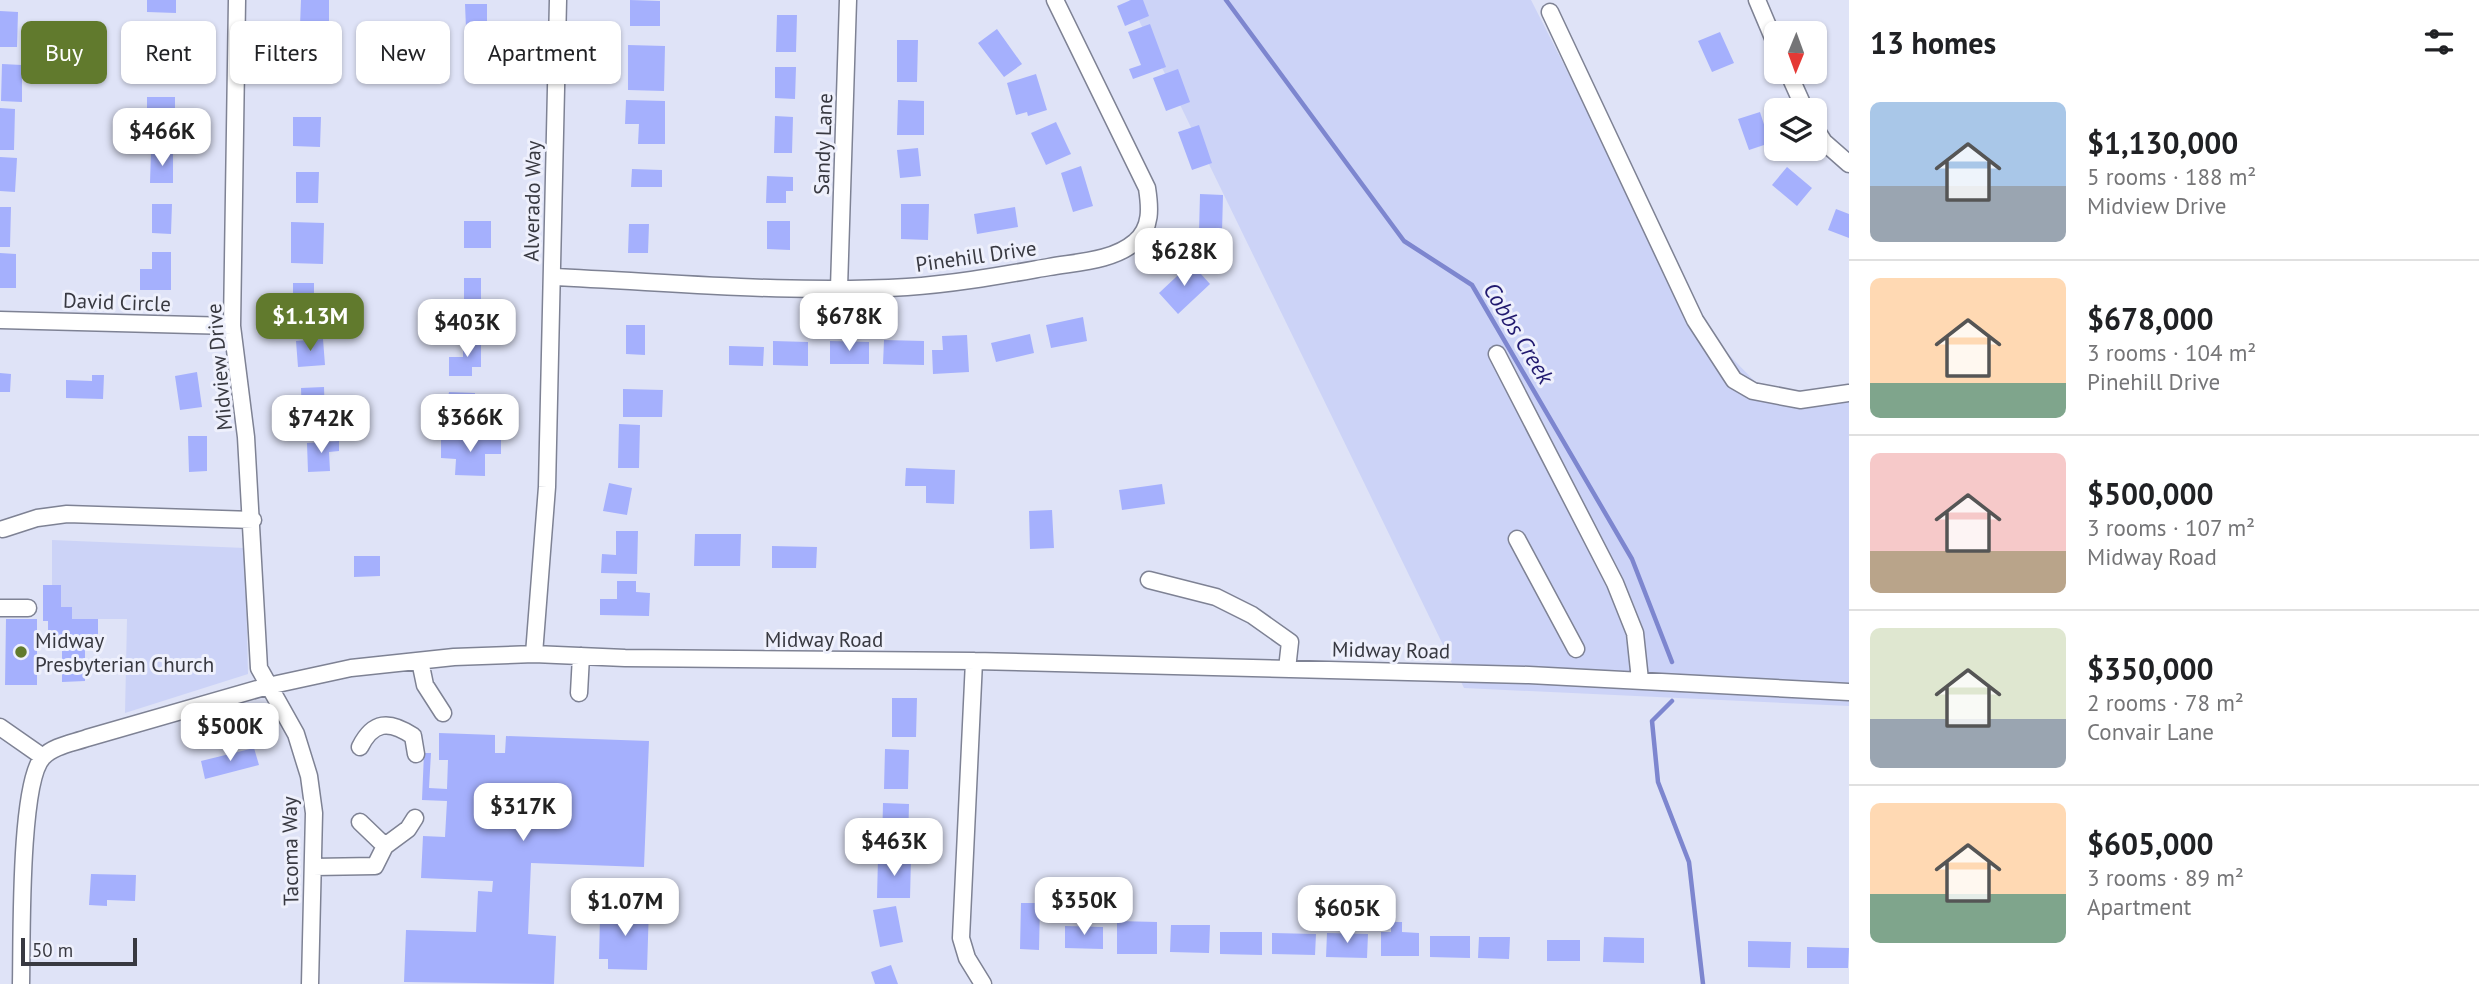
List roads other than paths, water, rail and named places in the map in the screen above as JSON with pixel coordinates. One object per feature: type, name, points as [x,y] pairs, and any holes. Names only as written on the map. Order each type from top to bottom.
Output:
[{"type":"street","name":"Midview Drive","points":[[237,0],[232,326],[253,520],[259,668],[268,686]]},
{"type":"street","name":"Alverado Way","points":[[534,654],[547,487],[558,0]]},
{"type":"street","name":"Sandy Lane","points":[[839,288],[848,0]]},
{"type":"street","name":"Pinehill Drive","points":[[551,278],[839,288],[909,287],[1013,273],[1112,255],[1136,241],[1151,212],[1147,188],[1055,0]]},
{"type":"street","points":[[1757,0],[1766,21]]},
{"type":"street","points":[[1550,12],[1695,320],[1734,380],[1753,391],[1800,400],[1849,393]]},
{"type":"street","points":[[1827,145],[1849,164]]},
{"type":"street","name":"David Circle","points":[[0,320],[232,326]]},
{"type":"street","points":[[1497,354],[1615,583],[1635,633],[1640,680]]},
{"type":"street","points":[[3,529],[37,518],[67,514],[253,520]]},
{"type":"street","points":[[1517,540],[1576,649]]},
{"type":"street","points":[[1149,580],[1216,597],[1251,615],[1290,642],[1287,669]]},
{"type":"street","points":[[0,608],[29,608]]},
{"type":"street","name":"Midway Road","points":[[43,757],[60,747],[87,738],[268,686],[351,668],[534,654],[1287,669],[1640,680],[1849,692]]},
{"type":"street","points":[[579,693],[581,656]]},
{"type":"street","points":[[420,661],[425,685],[443,713]]},
{"type":"street","points":[[974,661],[961,938],[967,958],[983,984]]},
{"type":"street","name":"Tacoma Way","points":[[268,686],[296,734],[309,776],[314,813],[310,984]]},
{"type":"street","points":[[360,747],[368,733],[380,725],[401,728],[413,736],[416,754]]},
{"type":"street","points":[[0,727],[43,757],[33,775],[27,823],[21,984]]},
{"type":"street","points":[[313,867],[375,866],[385,846],[408,829],[415,818]]},
{"type":"street","points":[[360,822],[385,846]]},
{"type":"waterway","name":"Cobbs Creek","points":[[1226,0],[1404,241],[1472,285],[1632,559],[1672,662]]},
{"type":"waterway","name":"Cobbs Creek","points":[[1672,701],[1652,721],[1658,782],[1689,862],[1703,984]]},
{"type":"place","name":"Midway Presbyterian Church","points":[[21,652]]}]
